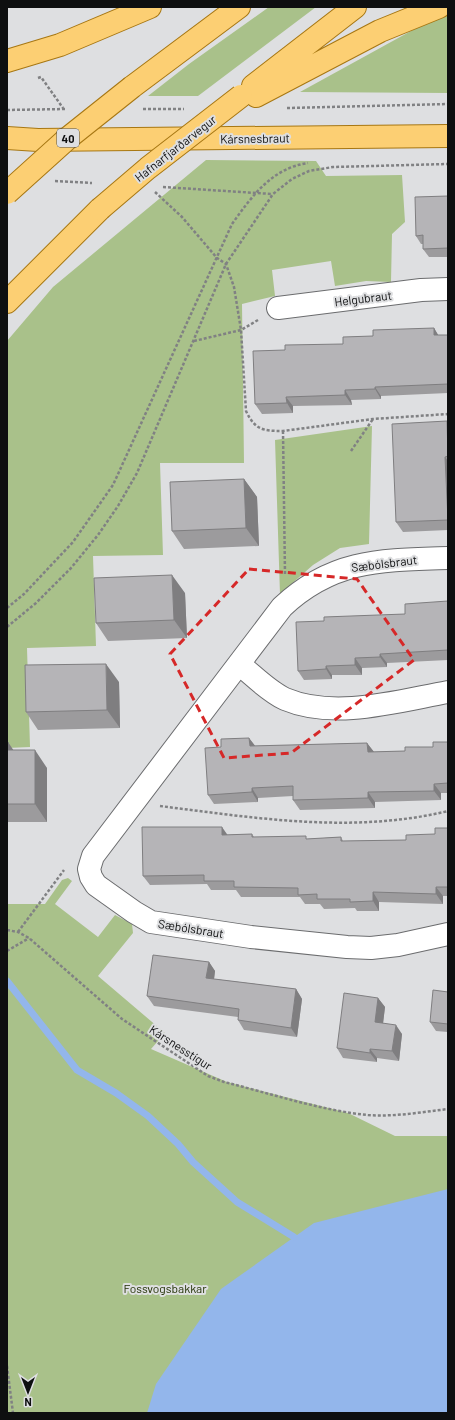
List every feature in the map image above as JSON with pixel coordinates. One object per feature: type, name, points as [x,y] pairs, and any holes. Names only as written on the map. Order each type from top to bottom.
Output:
[{"type":"main road","points":[[7,61],[60,45],[150,7]]},
{"type":"main road","name":"40","points":[[7,193],[68,138],[132,86],[239,7]]},
{"type":"main road","points":[[249,96],[355,7]]},
{"type":"main road","points":[[249,96],[380,31],[439,7]]},
{"type":"main road","name":"Hafnarfjarðarvegur","points":[[7,302],[100,209],[148,168],[207,122],[249,96]]},
{"type":"main road","name":"Kársnesbraut","points":[[38,140],[448,136]]},
{"type":"main road","points":[[7,138],[38,140]]},
{"type":"main road","points":[[7,148],[38,140]]},
{"type":"street","name":"Helgubraut","points":[[278,308],[420,290],[448,289]]},
{"type":"street","name":"Sæbólsbraut","points":[[448,558],[359,564],[325,576],[295,595],[282,607],[93,856],[89,869],[91,877],[96,885],[151,922],[251,937],[371,948],[398,945],[448,934]]},
{"type":"street","points":[[239,664],[273,692],[300,704],[316,708],[365,708],[448,692]]},
{"type":"path","points":[[41,78],[63,109]]},
{"type":"path","points":[[7,608],[24,594],[73,542],[113,485],[232,224],[254,193],[282,170],[302,164],[316,162]]},
{"type":"path","points":[[7,627],[36,603],[71,568],[98,535],[118,506],[137,473],[226,264],[273,194],[292,179],[309,171],[325,168],[448,164]]},
{"type":"path","points":[[157,186],[273,194]]},
{"type":"path","points":[[217,258],[226,264],[234,288],[241,330],[246,411],[251,422],[258,428],[268,431],[283,430],[374,419],[448,414]]},
{"type":"path","points":[[194,341],[241,330],[278,308]]},
{"type":"path","points":[[351,452],[374,419]]},
{"type":"path","points":[[283,430],[285,580]]},
{"type":"path","points":[[134,803],[298,822],[383,822],[448,811]]},
{"type":"path","points":[[18,932],[64,870]]},
{"type":"path","name":"Kársnesstígur","points":[[7,930],[18,932],[29,938],[122,1019],[208,1076],[224,1082],[346,1112],[370,1115],[393,1115],[448,1109]]},
{"type":"path","points":[[7,950],[29,938]]},
{"type":"path","points":[[7,1366],[13,1413]]},
{"type":"highlighted area","points":[[249,569],[357,579],[414,660],[291,753],[224,758],[170,654]]},
{"type":"green space","points":[[269,7],[316,7],[198,96],[148,96],[189,64]]},
{"type":"green space","points":[[448,14],[448,93],[300,92],[431,20]]},
{"type":"green space","points":[[206,160],[316,161],[326,176],[402,175],[405,222],[392,234],[391,282],[366,281],[335,286],[331,261],[272,270],[275,296],[242,304],[244,463],[160,463],[163,555],[93,556],[96,646],[27,648],[30,747],[7,748],[7,341],[53,287]]},
{"type":"green space","points":[[372,426],[369,544],[340,548],[313,565],[280,594],[275,440]]},
{"type":"green space","name":"Fossvogsbakkar","points":[[68,878],[72,881],[55,904],[98,937],[115,915],[132,924],[133,933],[98,976],[165,1033],[151,1049],[227,1082],[348,1113],[395,1136],[448,1136],[448,1413],[7,1413],[7,904],[45,904],[62,880]]},
{"type":"water","points":[[448,1189],[448,1413],[147,1413],[156,1384],[221,1289],[314,1223]]},
{"type":"building","points":[[448,196],[448,248],[423,249],[423,235],[416,236],[415,197]]},
{"type":"building","points":[[434,328],[434,335],[448,335],[448,384],[375,387],[375,389],[345,390],[345,395],[286,397],[287,403],[255,404],[253,351],[285,350],[285,345],[343,344],[343,337],[373,336],[373,330]]},
{"type":"building","points":[[447,421],[448,456],[445,457],[448,520],[396,522],[392,424]]},
{"type":"building","points":[[244,479],[246,528],[172,531],[170,482]]},
{"type":"building","points":[[172,575],[174,620],[96,623],[94,578]]},
{"type":"building","points":[[448,601],[448,650],[380,654],[380,657],[355,658],[355,665],[326,666],[326,669],[298,671],[296,622],[324,621],[324,617],[405,614],[405,604]]},
{"type":"building","points":[[106,664],[107,710],[26,712],[25,665]]},
{"type":"building","points":[[249,738],[250,746],[367,743],[368,752],[405,751],[405,747],[433,747],[433,742],[448,742],[448,783],[434,784],[434,791],[368,792],[368,798],[293,800],[293,786],[252,788],[252,792],[208,795],[205,748],[221,747],[221,739]]},
{"type":"building","points":[[7,742],[8,750],[35,750],[35,804],[7,804]]},
{"type":"building","points":[[142,827],[222,827],[222,835],[252,834],[252,837],[306,836],[306,839],[341,837],[341,841],[406,840],[406,835],[435,834],[435,828],[448,828],[448,887],[436,887],[436,894],[373,892],[373,901],[350,902],[350,899],[317,899],[317,894],[298,895],[298,888],[234,887],[234,881],[204,881],[204,875],[143,876]]},
{"type":"building","points":[[153,955],[209,962],[206,978],[296,989],[291,1028],[238,1020],[239,1009],[147,996]]},
{"type":"building","points":[[433,990],[448,992],[448,1024],[430,1022]]},
{"type":"building","points":[[344,993],[378,998],[375,1022],[396,1025],[392,1051],[370,1049],[370,1053],[337,1048]]},
{"type":"waterway","points":[[7,981],[77,1070],[116,1093],[148,1116],[178,1144],[193,1162],[237,1202],[294,1237]]}]
